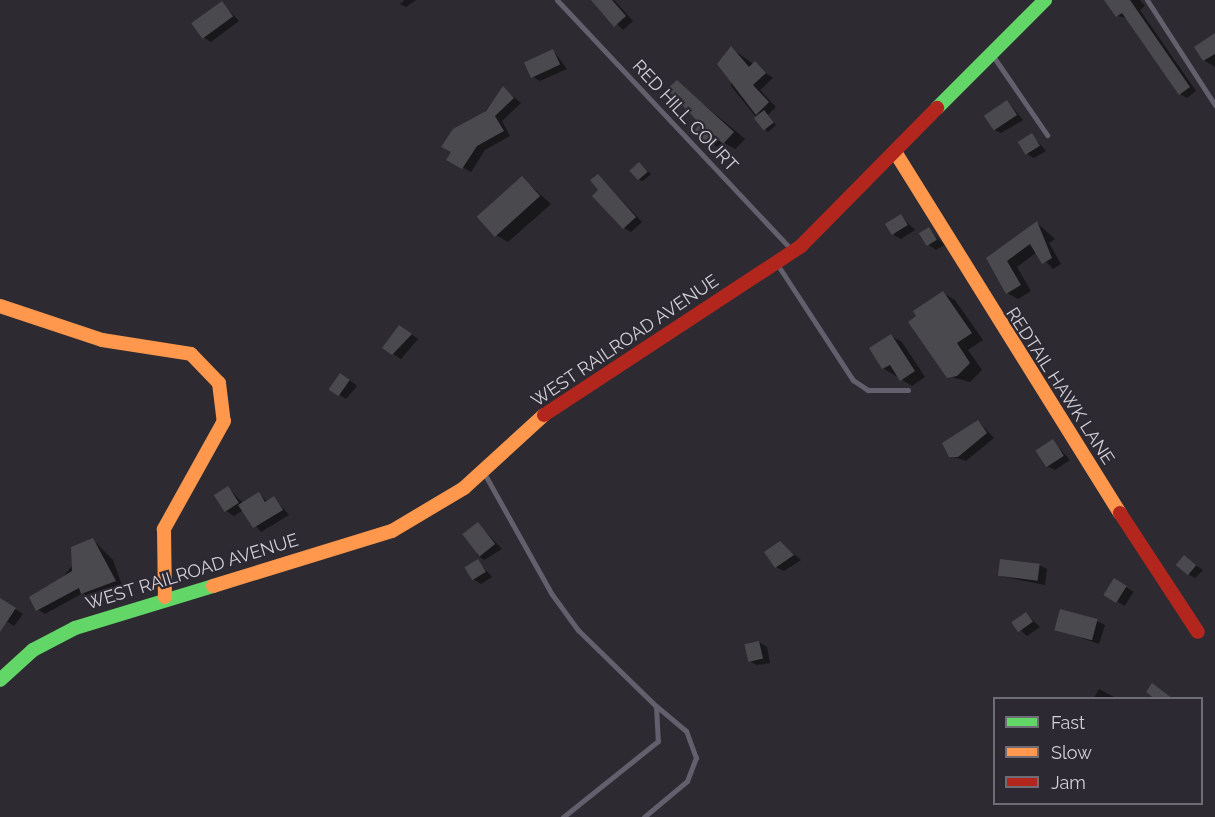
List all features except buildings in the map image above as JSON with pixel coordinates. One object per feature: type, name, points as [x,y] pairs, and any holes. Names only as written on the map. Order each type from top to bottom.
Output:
[{"type":"main road","name":"WEST RAILROAD AVENUE","points":[[0,680],[53,638],[165,597],[392,531],[483,472],[543,415],[793,251],[897,155],[1045,0]]},
{"type":"main road","name":"REDTAIL HAWK LANE","points":[[897,155],[1026,370],[1198,632]]},
{"type":"main road","points":[[0,306],[102,339],[190,354],[219,383],[225,402],[218,436],[164,529],[165,597]]},
{"type":"lane","name":"RED HILL COURT","points":[[557,0],[793,251]]},
{"type":"lane","points":[[1148,0],[1215,105]]},
{"type":"lane","points":[[992,55],[1047,135]]},
{"type":"lane","points":[[776,263],[853,380],[868,390],[908,390]]},
{"type":"lane","points":[[483,472],[551,593],[578,630],[656,706],[687,731],[696,758],[687,781],[644,817]]},
{"type":"lane","points":[[563,817],[658,741],[656,706]]},
{"type":"traffic: fast","points":[[937,108],[1045,0]]},
{"type":"traffic: fast","points":[[0,680],[33,650],[75,628],[213,586]]},
{"type":"traffic: slow","points":[[897,155],[1120,513]]},
{"type":"traffic: slow","points":[[0,306],[102,340],[191,354],[219,383],[224,421],[164,529],[165,597]]},
{"type":"traffic: slow","points":[[213,586],[392,531],[464,488],[544,415]]},
{"type":"traffic: jam","points":[[544,415],[801,246],[937,108]]},
{"type":"traffic: jam","points":[[1120,513],[1198,632]]}]
